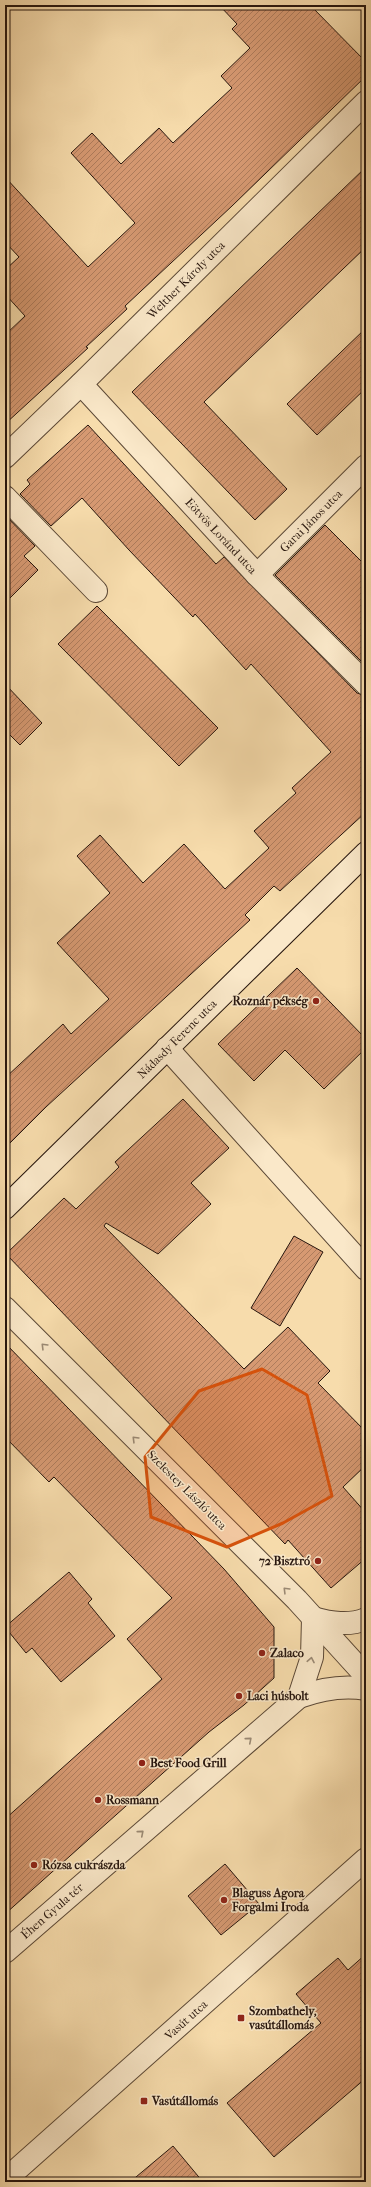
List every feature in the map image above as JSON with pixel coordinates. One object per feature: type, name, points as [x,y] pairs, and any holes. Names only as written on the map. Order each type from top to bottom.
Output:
[{"type":"street","name":"Welther Károly utca","points":[[5,457],[81,384],[366,102]]},
{"type":"street","name":"Eötvös Loránd utca","points":[[81,384],[257,575],[366,684]]},
{"type":"street","name":"Garai János utca","points":[[257,575],[366,466]]},
{"type":"street","points":[[5,497],[96,591]]},
{"type":"street","name":"Nádasdy Ferenc utca","points":[[5,1208],[366,853]]},
{"type":"street","points":[[167,1048],[366,1268]]},
{"type":"street","name":"Szelestey László utca","points":[[5,1308],[313,1618],[366,1676]]},
{"type":"street","points":[[299,1697],[312,1658],[313,1618],[332,1623],[349,1623],[366,1619]]},
{"type":"street","name":"Éhen Gyula tér","points":[[5,1952],[299,1697],[313,1692],[339,1688],[366,1689]]},
{"type":"street","name":"Vasút utca","points":[[5,2180],[366,1859]]},
{"type":"highlighted area","points":[[262,1369],[307,1395],[332,1496],[283,1523],[227,1547],[151,1517],[145,1457],[199,1391]]},
{"type":"building","points":[[219,5],[310,5],[366,62],[366,76],[232,206],[125,306],[127,309],[86,347],[88,348],[5,424],[5,335],[25,316],[5,294],[5,270],[19,257],[5,242],[5,177],[88,267],[135,223],[71,153],[92,133],[121,164],[159,128],[173,143],[232,88],[221,76],[250,48],[232,29],[237,24]]},
{"type":"building","points":[[366,167],[366,247],[204,402],[287,489],[255,520],[132,392]]},
{"type":"building","points":[[366,328],[366,388],[317,435],[287,404]]},
{"type":"building","points":[[88,425],[216,564],[224,557],[357,693],[366,696],[366,812],[280,891],[274,886],[245,915],[250,920],[46,1107],[5,1148],[5,1078],[63,1024],[71,1034],[109,999],[57,943],[110,893],[77,856],[100,835],[143,883],[184,844],[225,889],[269,848],[254,831],[296,793],[292,788],[331,752],[251,664],[246,670],[195,614],[193,617],[129,550],[82,498],[51,526],[20,494],[30,484],[27,480]]},
{"type":"building","points":[[5,515],[35,546],[24,556],[38,570],[5,603]]},
{"type":"building","points":[[325,525],[366,566],[366,666],[275,575]]},
{"type":"building","points":[[97,606],[218,728],[179,766],[58,644]]},
{"type":"building","points":[[5,684],[42,723],[20,745],[5,730]]},
{"type":"building","points":[[297,968],[366,1039],[366,1048],[324,1089],[285,1050],[254,1081],[218,1044]]},
{"type":"building","points":[[183,1099],[229,1148],[191,1183],[211,1204],[158,1254],[106,1223],[104,1226],[244,1369],[288,1327],[330,1371],[318,1383],[366,1432],[366,1465],[343,1487],[366,1513],[366,1558],[331,1588],[288,1540],[285,1544],[6,1254],[64,1198],[76,1209],[119,1167],[115,1162]]},
{"type":"building","points":[[294,1236],[323,1252],[280,1326],[251,1308]]},
{"type":"building","points":[[5,1343],[224,1569],[274,1627],[274,1678],[244,1705],[209,1732],[5,1914],[5,1819],[162,1679],[127,1639],[172,1598],[54,1477],[49,1482],[5,1437]]},
{"type":"building","points":[[69,1572],[92,1599],[88,1603],[115,1636],[61,1682],[32,1648],[26,1653],[5,1627]]},
{"type":"building","name":"Blaguss Agora Forgalmi Iroda","points":[[225,1864],[259,1904],[221,1935],[188,1896]]},
{"type":"building","points":[[366,1954],[366,2078],[274,2157],[227,2103],[321,2023],[296,1994],[338,1958],[348,1970]]},
{"type":"building","points":[[173,2146],[203,2182],[130,2182]]},
{"type":"place","name":"Roznár pékség","points":[[316,1001]]},
{"type":"place","name":"72 Bisztró","points":[[318,1561]]},
{"type":"place","name":"Zalaco","points":[[262,1653]]},
{"type":"place","name":"Laci húsbolt","points":[[239,1696]]},
{"type":"place","name":"Best Food Grill","points":[[142,1763]]},
{"type":"place","name":"Rossmann","points":[[98,1800]]},
{"type":"place","name":"Rózsa cukrászda","points":[[34,1865]]},
{"type":"place","name":"Blaguss Agora Forgalmi Iroda","points":[[224,1900]]},
{"type":"place","name":"Szombathely, vasútállomás","points":[[241,2018]]},
{"type":"place","name":"Vasútállomás","points":[[144,2101]]}]
